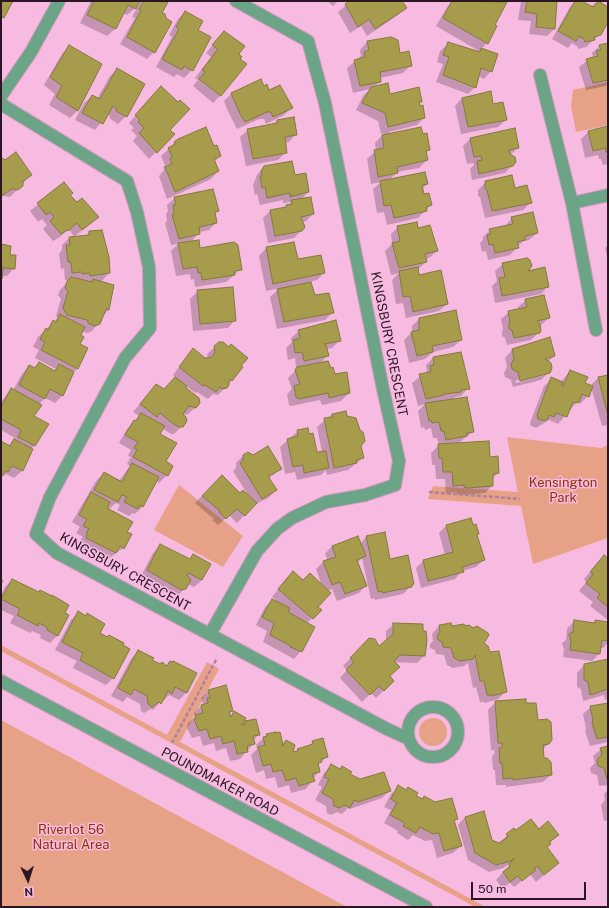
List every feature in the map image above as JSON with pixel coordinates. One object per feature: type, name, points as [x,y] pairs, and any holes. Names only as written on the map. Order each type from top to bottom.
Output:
[{"type":"street","points":[[1,96],[31,52],[59,1]]},
{"type":"street","name":"KINGSBURY CRESCENT","points":[[210,634],[257,551],[277,529],[292,518],[326,502],[365,495],[395,485],[399,461],[325,103],[308,41],[236,1]]},
{"type":"street","points":[[540,75],[572,203],[596,330]]},
{"type":"street","name":"KINGSBURY CRESCENT","points":[[1,104],[127,181],[137,212],[150,267],[150,328],[125,358],[50,497],[36,534],[57,553],[387,730],[409,739],[418,752],[425,756],[441,756],[451,750],[457,740],[457,723],[446,710],[438,707],[429,707],[414,715],[410,722],[408,731],[409,739]]},
{"type":"street","points":[[572,203],[608,195]]},
{"type":"street","name":"POUNDMAKER ROAD","points":[[1,681],[426,907]]},
{"type":"path","points":[[429,492],[520,499]]},
{"type":"path","points":[[172,743],[217,658]]},
{"type":"green space","points":[[608,82],[608,125],[576,132],[571,106],[573,90]]},
{"type":"green space","name":"Kensington Park","points":[[507,437],[601,448],[608,445],[608,538],[533,564],[521,506],[428,499],[433,486],[518,492]]},
{"type":"green space","points":[[179,485],[243,536],[223,567],[154,530]]},
{"type":"green space","points":[[1,645],[167,735],[207,662],[219,669],[180,742],[486,907],[475,907],[1,651]]},
{"type":"green space","points":[[433,718],[443,722],[447,732],[443,742],[433,746],[423,742],[419,732],[423,722]]},
{"type":"green space","name":"Riverlot 56 Natural Area","points":[[1,720],[347,907],[1,907]]},
{"type":"building","points":[[1,1],[13,1],[4,18],[1,17]]},
{"type":"building","points":[[94,1],[140,1],[136,9],[128,5],[116,29],[87,15]]},
{"type":"building","points":[[144,1],[168,2],[162,13],[165,14],[166,18],[172,22],[155,53],[127,37]]},
{"type":"building","points":[[349,1],[402,1],[407,8],[375,29],[369,19],[358,27],[345,4]]},
{"type":"building","points":[[452,1],[507,2],[495,25],[497,26],[488,44],[443,18]]},
{"type":"building","points":[[527,1],[557,1],[555,29],[536,27],[537,14],[525,12]]},
{"type":"building","points":[[575,1],[582,1],[593,7],[598,1],[608,7],[608,22],[601,35],[594,37],[595,40],[585,42],[584,39],[579,36],[576,41],[558,31]]},
{"type":"building","points":[[185,11],[203,21],[198,30],[211,37],[193,71],[184,66],[182,70],[162,59],[179,29],[176,27]]},
{"type":"building","points":[[224,31],[245,46],[239,54],[242,57],[240,59],[247,64],[221,96],[199,79],[205,72],[202,70],[218,49],[212,45]]},
{"type":"building","points":[[391,37],[398,40],[400,53],[409,51],[412,66],[380,72],[381,82],[360,86],[354,60],[365,57],[364,52],[369,50],[367,41]]},
{"type":"building","points":[[448,42],[480,52],[481,48],[498,54],[492,72],[481,68],[476,88],[443,75],[449,57],[443,55]]},
{"type":"building","points":[[608,43],[608,80],[593,83],[586,59],[598,56],[596,51],[601,50],[599,45]]},
{"type":"building","points":[[69,45],[102,64],[78,111],[56,97],[62,86],[50,77]]},
{"type":"building","points":[[117,68],[145,84],[127,117],[116,111],[117,109],[113,106],[103,124],[82,113],[92,95],[100,99]]},
{"type":"building","points":[[261,79],[264,86],[267,84],[269,90],[280,85],[293,108],[273,117],[271,112],[267,112],[245,122],[231,93]]},
{"type":"building","points":[[388,83],[390,94],[419,87],[422,102],[419,102],[420,106],[423,105],[425,118],[388,127],[385,113],[362,103],[371,87]]},
{"type":"building","points":[[161,86],[178,102],[180,100],[190,109],[170,130],[175,134],[157,153],[139,133],[144,128],[138,122],[140,120],[135,115]]},
{"type":"building","points":[[491,91],[493,104],[503,102],[507,120],[468,127],[462,98]]},
{"type":"building","points":[[294,117],[297,135],[285,137],[287,153],[253,159],[247,129],[277,123],[277,120]]},
{"type":"building","points":[[608,126],[608,152],[606,152],[605,148],[593,151],[588,131]]},
{"type":"building","points":[[206,127],[214,146],[217,145],[221,156],[214,159],[219,171],[175,192],[165,167],[172,164],[170,159],[172,157],[168,148],[175,144],[174,142],[178,139]]},
{"type":"building","points":[[421,127],[423,134],[427,133],[430,150],[426,151],[428,160],[397,167],[398,173],[378,177],[374,150],[384,148],[382,135]]},
{"type":"building","points":[[515,128],[519,148],[509,150],[510,154],[515,157],[516,162],[513,166],[479,174],[477,161],[482,160],[481,156],[474,157],[470,138]]},
{"type":"building","points":[[16,152],[32,175],[23,181],[23,186],[18,190],[12,189],[1,196],[1,157],[5,160]]},
{"type":"building","points":[[292,161],[295,175],[306,173],[309,192],[290,197],[290,193],[267,198],[265,187],[262,188],[260,176],[262,176],[261,171],[264,166]]},
{"type":"building","points":[[425,172],[428,184],[422,185],[424,194],[429,193],[432,205],[426,207],[427,211],[394,218],[391,205],[384,206],[380,181]]},
{"type":"building","points":[[512,175],[515,188],[527,185],[532,203],[492,211],[487,190],[485,189],[485,181]]},
{"type":"building","points":[[64,182],[73,193],[70,195],[77,202],[82,198],[99,217],[82,230],[77,223],[68,231],[67,230],[61,234],[50,221],[54,217],[50,212],[46,215],[37,203]]},
{"type":"building","points":[[213,189],[219,211],[215,212],[217,223],[199,227],[200,234],[179,239],[172,215],[174,214],[173,205],[176,205],[174,197]]},
{"type":"building","points":[[311,197],[314,214],[301,217],[305,227],[302,231],[275,236],[270,210],[286,207],[286,205],[292,204],[291,200]]},
{"type":"building","points":[[533,212],[538,233],[525,236],[525,240],[517,242],[519,248],[495,253],[493,244],[489,245],[487,235],[491,234],[489,229],[513,224],[511,217]]},
{"type":"building","points":[[417,222],[418,228],[430,225],[438,251],[425,254],[427,262],[399,268],[392,243],[400,241],[397,226]]},
{"type":"building","points":[[102,230],[109,257],[110,273],[90,276],[89,273],[72,273],[71,262],[68,262],[66,245],[70,245],[69,237],[89,235],[89,231]]},
{"type":"building","points":[[199,240],[200,248],[234,242],[238,245],[242,270],[234,271],[235,275],[202,280],[201,273],[198,273],[197,267],[183,269],[178,243]]},
{"type":"building","points":[[294,242],[298,259],[321,255],[325,273],[273,284],[266,247]]},
{"type":"building","points":[[1,244],[11,246],[10,255],[16,255],[15,269],[3,268],[2,279]]},
{"type":"building","points":[[527,258],[530,260],[532,266],[528,271],[545,267],[549,287],[502,296],[499,278],[505,277],[502,263]]},
{"type":"building","points":[[418,267],[419,275],[441,270],[448,304],[413,312],[410,296],[403,297],[399,271]]},
{"type":"building","points":[[71,277],[92,282],[93,279],[114,285],[109,310],[106,309],[100,324],[95,326],[89,324],[87,320],[67,315],[63,308],[68,291],[65,288],[67,281]]},
{"type":"building","points":[[311,282],[315,295],[329,293],[334,313],[284,322],[277,289]]},
{"type":"building","points":[[233,287],[236,321],[200,324],[197,290]]},
{"type":"building","points":[[544,295],[550,318],[537,321],[540,324],[540,333],[514,338],[512,330],[509,329],[510,321],[508,311],[527,307],[525,299]]},
{"type":"building","points":[[456,310],[462,340],[432,346],[433,352],[417,356],[411,332],[419,330],[419,318]]},
{"type":"building","points":[[60,314],[85,327],[81,335],[84,337],[80,344],[88,348],[78,369],[41,350],[45,342],[40,339],[46,328],[48,330],[53,320],[56,322]]},
{"type":"building","points":[[336,320],[341,341],[324,344],[326,345],[329,356],[304,361],[302,352],[295,353],[293,340],[300,338],[298,330]]},
{"type":"building","points":[[550,337],[555,356],[545,359],[551,363],[552,368],[550,373],[520,381],[518,372],[512,369],[511,364],[514,359],[512,349]]},
{"type":"building","points":[[219,342],[223,342],[229,347],[231,344],[248,358],[232,381],[230,379],[227,388],[222,389],[220,387],[216,392],[205,385],[203,386],[179,367],[193,348],[205,358],[212,357],[215,352],[214,346]]},
{"type":"building","points":[[461,352],[470,389],[426,399],[419,374],[431,372],[430,366],[434,365],[433,357]]},
{"type":"building","points":[[328,361],[331,368],[333,367],[335,374],[347,372],[350,393],[329,398],[328,393],[299,399],[296,397],[294,386],[300,384],[295,370],[297,367]]},
{"type":"building","points":[[39,362],[55,371],[59,364],[74,372],[63,396],[50,389],[45,399],[19,385],[29,365],[35,368]]},
{"type":"building","points":[[570,370],[588,377],[585,383],[593,386],[589,397],[582,394],[579,402],[573,402],[567,417],[556,413],[554,417],[549,415],[548,419],[544,421],[538,419],[537,415],[551,377],[563,382],[561,385],[563,386]]},
{"type":"building","points":[[608,375],[608,415],[598,377]]},
{"type":"building","points":[[175,377],[199,398],[200,403],[196,408],[189,406],[183,414],[187,421],[183,427],[179,427],[172,423],[160,413],[157,417],[140,404],[156,384],[164,389]]},
{"type":"building","points":[[11,388],[42,405],[34,416],[49,424],[35,446],[18,437],[21,430],[1,419],[1,407]]},
{"type":"building","points":[[467,397],[474,432],[467,433],[467,436],[446,440],[444,431],[441,431],[439,422],[432,423],[431,420],[429,421],[425,403]]},
{"type":"building","points":[[346,411],[347,416],[356,418],[360,430],[363,432],[365,441],[361,446],[364,458],[356,460],[357,463],[334,468],[324,418],[333,417],[332,414]]},
{"type":"building","points":[[141,413],[165,426],[160,434],[177,443],[166,461],[173,466],[168,476],[133,457],[137,450],[134,448],[138,442],[125,435],[134,420],[136,421]]},
{"type":"building","points":[[308,428],[309,434],[313,433],[317,452],[326,451],[329,468],[304,473],[303,465],[293,467],[287,439],[298,436],[297,430]]},
{"type":"building","points":[[14,439],[33,449],[23,471],[12,466],[8,472],[6,471],[1,477],[1,441],[10,446]]},
{"type":"building","points":[[489,441],[490,457],[498,456],[499,473],[493,474],[493,486],[468,488],[464,487],[464,485],[453,486],[452,472],[443,472],[442,458],[439,458],[438,444]]},
{"type":"building","points":[[268,446],[282,469],[268,476],[277,490],[262,499],[240,463],[243,461],[243,455],[248,452],[253,455]]},
{"type":"building","points":[[132,463],[159,477],[143,507],[140,505],[138,509],[124,502],[127,497],[122,495],[118,502],[94,490],[104,472],[122,482]]},
{"type":"building","points":[[222,475],[240,493],[243,490],[257,503],[245,516],[237,509],[226,519],[219,512],[220,511],[202,496]]},
{"type":"building","points":[[91,492],[110,502],[107,508],[133,522],[127,532],[132,534],[124,549],[120,546],[116,553],[86,538],[87,531],[89,529],[83,526],[87,519],[79,515]]},
{"type":"building","points":[[471,518],[473,525],[476,524],[479,534],[477,535],[485,560],[462,567],[464,572],[428,581],[423,560],[453,552],[446,525]]},
{"type":"building","points":[[385,532],[390,559],[408,555],[414,584],[412,587],[382,593],[382,591],[378,592],[366,536]]},
{"type":"building","points":[[358,536],[366,556],[357,560],[367,586],[345,594],[340,582],[332,585],[323,561],[336,557],[332,546]]},
{"type":"building","points":[[160,544],[190,559],[193,554],[211,564],[202,580],[188,573],[187,575],[191,580],[186,589],[181,590],[147,570]]},
{"type":"building","points":[[604,555],[608,558],[608,607],[597,598],[600,594],[586,583],[593,574],[590,572]]},
{"type":"building","points":[[293,571],[303,580],[310,573],[331,593],[318,607],[322,610],[313,619],[278,589]]},
{"type":"building","points":[[12,579],[39,592],[40,590],[52,595],[69,605],[65,613],[69,615],[58,636],[47,630],[48,628],[39,623],[38,626],[17,615],[20,609],[1,599]]},
{"type":"building","points":[[272,599],[290,608],[288,612],[315,627],[302,652],[290,647],[291,646],[270,635],[274,623],[262,617]]},
{"type":"building","points":[[78,611],[86,616],[87,613],[105,624],[100,633],[107,637],[109,635],[124,643],[123,645],[130,649],[114,679],[80,660],[83,653],[62,642]]},
{"type":"building","points":[[574,620],[595,623],[595,620],[608,622],[608,641],[602,640],[600,654],[570,650],[571,641],[569,634],[573,632]]},
{"type":"building","points":[[393,623],[423,624],[423,631],[426,631],[427,640],[425,656],[400,655],[394,661],[400,667],[390,676],[394,681],[384,691],[379,686],[370,695],[346,670],[354,662],[350,658],[369,638],[375,639],[379,646],[393,634]]},
{"type":"building","points":[[451,623],[452,626],[464,624],[465,626],[469,625],[473,628],[477,626],[488,633],[489,635],[484,643],[488,646],[490,652],[499,651],[507,692],[492,696],[487,695],[484,681],[480,681],[475,655],[473,659],[460,661],[454,658],[451,648],[443,647],[442,642],[438,640],[437,636],[440,632],[439,625]]},
{"type":"building","points":[[138,650],[154,658],[152,660],[160,664],[162,662],[167,666],[170,661],[173,661],[197,673],[187,693],[175,687],[172,694],[168,691],[161,704],[159,702],[152,707],[148,704],[147,696],[134,689],[131,695],[118,688]]},
{"type":"building","points":[[608,659],[608,689],[590,695],[588,682],[584,680],[584,664]]},
{"type":"building","points":[[226,685],[233,711],[229,712],[231,717],[234,711],[246,718],[242,725],[245,724],[245,721],[256,719],[260,735],[253,736],[255,744],[247,746],[248,752],[237,754],[234,741],[223,744],[221,736],[210,739],[207,729],[199,731],[194,719],[196,719],[195,715],[203,713],[201,705],[208,703],[207,698],[210,698],[208,690]]},
{"type":"building","points":[[526,699],[526,703],[536,703],[538,720],[547,719],[551,722],[552,740],[549,744],[543,745],[544,758],[547,758],[551,762],[552,775],[513,780],[513,778],[503,779],[499,748],[502,748],[502,743],[498,743],[495,701]]},
{"type":"building","points":[[608,703],[608,737],[597,739],[592,723],[593,720],[590,706]]},
{"type":"building","points":[[280,732],[283,744],[281,746],[283,745],[286,740],[295,745],[293,752],[298,751],[297,749],[313,744],[312,741],[323,738],[328,757],[321,759],[322,762],[318,763],[320,772],[312,774],[315,781],[299,786],[296,778],[286,781],[282,770],[273,772],[271,764],[263,766],[258,747],[265,745],[263,737],[267,736],[266,734]]},
{"type":"building","points":[[608,746],[607,779],[604,768],[598,766],[597,760],[602,754],[600,748]]},
{"type":"building","points":[[331,764],[340,769],[342,766],[352,772],[350,774],[360,779],[384,772],[391,791],[358,802],[354,800],[350,808],[345,805],[339,808],[334,806],[333,799],[322,793],[329,779],[324,777]]},
{"type":"building","points":[[398,785],[406,790],[408,787],[418,793],[416,796],[423,799],[424,796],[435,802],[452,798],[458,819],[454,820],[462,846],[444,851],[439,833],[433,834],[420,827],[416,833],[403,826],[405,823],[390,815],[397,803],[391,799]]},
{"type":"building","points":[[484,811],[492,840],[499,843],[508,837],[506,834],[514,828],[516,830],[531,819],[539,829],[548,821],[559,835],[549,842],[551,844],[547,847],[559,863],[544,875],[537,866],[534,868],[536,870],[522,881],[518,876],[510,882],[503,872],[510,867],[509,864],[515,858],[511,861],[496,865],[475,853],[465,817]]}]
